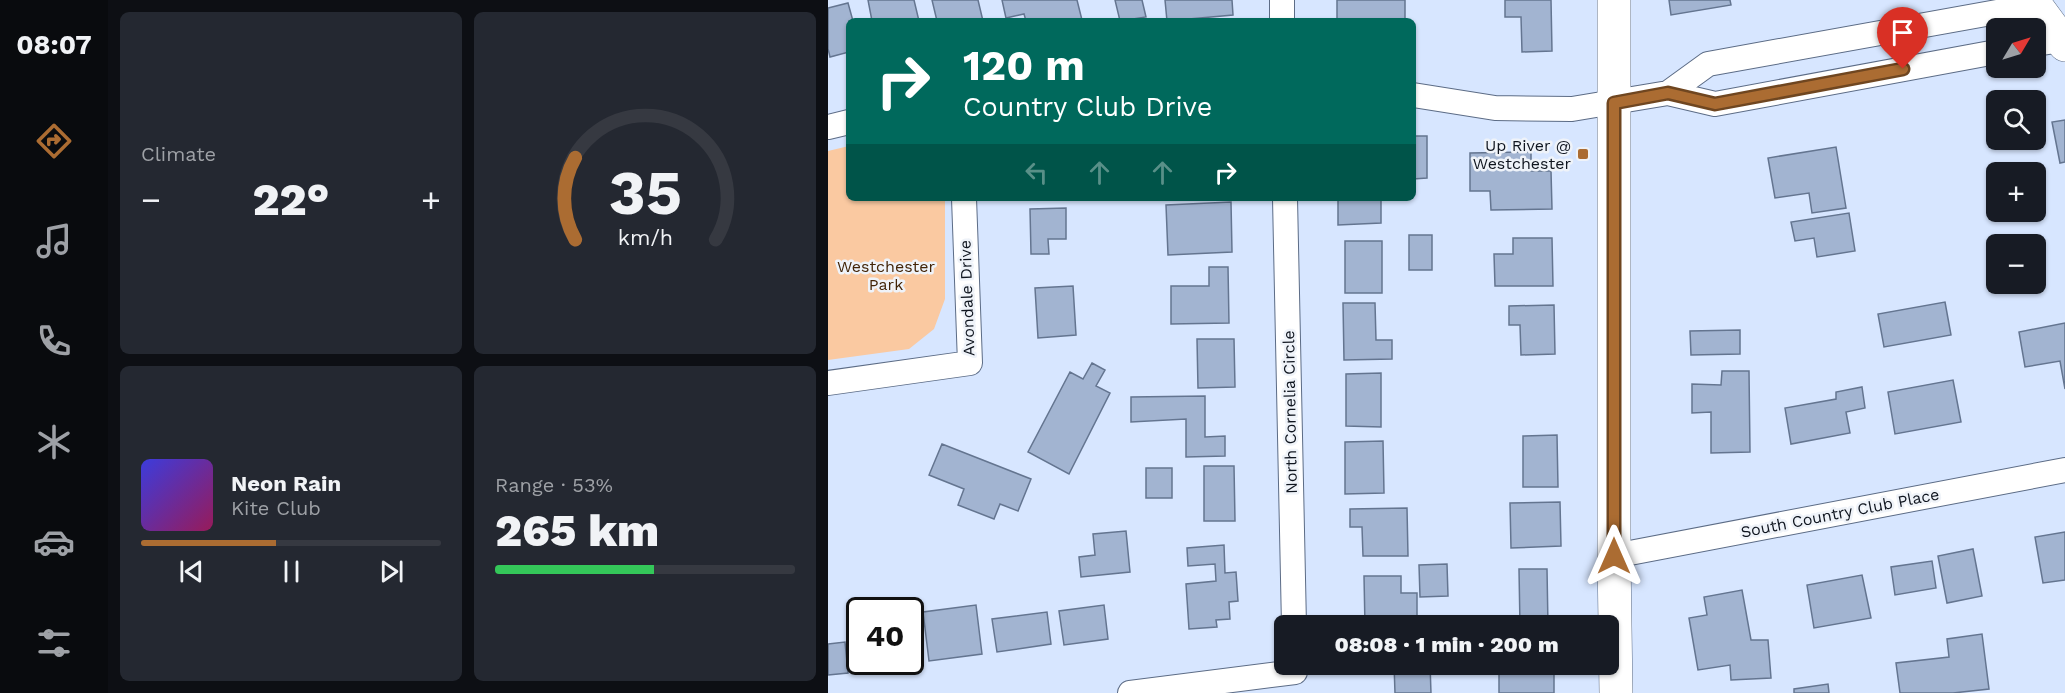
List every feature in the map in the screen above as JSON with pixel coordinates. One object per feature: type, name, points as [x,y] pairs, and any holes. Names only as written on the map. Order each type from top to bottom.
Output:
[{"type":"street","points":[[1282,0],[1282,18]]},
{"type":"street","points":[[1614,0],[1616,693]]},
{"type":"street","points":[[1668,93],[1708,64],[2034,2],[2054,43]]},
{"type":"street","points":[[1416,95],[1495,108],[1572,109],[1668,93],[1715,104],[1986,53]]},
{"type":"street","points":[[828,127],[846,123]]},
{"type":"street","name":"Avondale Drive","points":[[828,382],[970,363],[964,201]]},
{"type":"street","name":"North Cornelia Circle","points":[[1285,201],[1294,615]]},
{"type":"street","name":"South Country Club Place","points":[[1614,556],[2065,470]]},
{"type":"street","points":[[1130,693],[1274,671]]},
{"type":"green space","name":"Westchester Park","points":[[846,147],[846,201],[945,201],[945,299],[934,329],[909,349],[828,360],[828,151]]},
{"type":"building","points":[[868,0],[914,0],[918,18],[871,18]]},
{"type":"building","points":[[932,0],[978,0],[982,18],[936,18]]},
{"type":"building","points":[[1002,0],[1077,0],[1082,18],[1025,18],[1024,14],[1006,18]]},
{"type":"building","points":[[1115,0],[1142,0],[1146,17],[1119,18]]},
{"type":"building","points":[[1165,0],[1232,0],[1233,15],[1167,18]]},
{"type":"building","points":[[1337,0],[1405,0],[1405,18],[1337,18]]},
{"type":"building","points":[[1505,0],[1551,0],[1552,51],[1522,52],[1521,17],[1505,17]]},
{"type":"building","points":[[1669,0],[1730,0],[1731,5],[1671,15]]},
{"type":"building","points":[[848,3],[852,18],[846,18],[846,53],[830,57],[828,49],[828,8]]},
{"type":"building","points":[[2065,120],[2065,162],[2060,163],[2052,122]]},
{"type":"building","points":[[1416,136],[1427,136],[1427,178],[1416,179]]},
{"type":"building","points":[[1836,147],[1846,208],[1812,213],[1809,193],[1775,198],[1768,158]]},
{"type":"building","points":[[1531,152],[1531,171],[1551,171],[1552,209],[1491,210],[1490,191],[1470,191],[1470,153]]},
{"type":"building","points":[[1338,201],[1381,201],[1381,223],[1338,225]]},
{"type":"building","points":[[1231,202],[1232,252],[1168,255],[1166,205]]},
{"type":"building","points":[[1066,208],[1066,239],[1048,239],[1049,254],[1031,254],[1030,209]]},
{"type":"building","points":[[1849,213],[1855,251],[1817,257],[1814,238],[1795,241],[1791,222]]},
{"type":"building","points":[[1409,235],[1432,235],[1432,270],[1409,270]]},
{"type":"building","points":[[1513,238],[1552,238],[1553,286],[1495,286],[1494,254],[1513,254]]},
{"type":"building","points":[[1345,241],[1382,241],[1382,293],[1345,293]]},
{"type":"building","points":[[1209,267],[1228,267],[1229,323],[1171,324],[1171,286],[1209,286]]},
{"type":"building","points":[[1073,286],[1076,335],[1038,338],[1035,288]]},
{"type":"building","points":[[1945,302],[1951,335],[1884,347],[1878,314]]},
{"type":"building","points":[[1343,303],[1375,303],[1376,340],[1392,340],[1392,359],[1344,360]]},
{"type":"building","points":[[1554,305],[1555,354],[1521,355],[1520,325],[1509,325],[1509,306]]},
{"type":"building","points":[[2065,323],[2065,389],[2060,361],[2025,367],[2019,332]]},
{"type":"building","points":[[1740,330],[1740,354],[1691,355],[1690,331]]},
{"type":"building","points":[[1197,339],[1234,339],[1235,387],[1198,388]]},
{"type":"building","points":[[1092,363],[1105,370],[1096,386],[1110,393],[1069,474],[1028,452],[1070,372],[1083,379]]},
{"type":"building","points":[[1722,371],[1749,371],[1750,452],[1711,453],[1711,412],[1692,413],[1692,384],[1721,385]]},
{"type":"building","points":[[1381,373],[1381,427],[1346,426],[1346,374]]},
{"type":"building","points":[[1953,380],[1961,422],[1895,434],[1888,392]]},
{"type":"building","points":[[1862,387],[1865,408],[1846,412],[1850,433],[1791,444],[1785,408],[1836,399],[1836,392]]},
{"type":"building","points":[[1205,396],[1205,437],[1225,436],[1225,456],[1186,457],[1186,419],[1131,422],[1131,397]]},
{"type":"building","points":[[1557,435],[1558,487],[1523,487],[1523,436]]},
{"type":"building","points":[[1383,441],[1384,493],[1345,494],[1345,442]]},
{"type":"building","points":[[942,444],[1031,479],[1018,511],[1000,504],[994,519],[958,505],[964,489],[929,475]]},
{"type":"building","points":[[1204,466],[1234,466],[1235,521],[1204,521]]},
{"type":"building","points":[[1146,468],[1172,468],[1172,498],[1146,498]]},
{"type":"building","points":[[1560,502],[1561,546],[1511,548],[1510,503]]},
{"type":"building","points":[[1407,508],[1408,556],[1363,556],[1362,527],[1350,527],[1350,509]]},
{"type":"building","points":[[1126,531],[1130,572],[1081,577],[1079,557],[1095,555],[1093,534]]},
{"type":"building","points":[[2065,532],[2065,580],[2043,583],[2035,537]]},
{"type":"building","points":[[1224,545],[1225,573],[1236,572],[1238,601],[1229,602],[1230,619],[1216,620],[1217,627],[1189,629],[1186,584],[1216,581],[1215,564],[1188,566],[1187,548]]},
{"type":"building","points":[[1973,549],[1982,596],[1947,603],[1938,556]]},
{"type":"building","points":[[1932,561],[1936,588],[1895,595],[1891,567]]},
{"type":"building","points":[[1447,564],[1448,596],[1420,597],[1419,565]]},
{"type":"building","points":[[1519,569],[1547,569],[1548,615],[1520,615]]},
{"type":"building","points":[[1862,575],[1871,618],[1814,628],[1807,585]]},
{"type":"building","points":[[1364,576],[1401,576],[1401,593],[1417,593],[1417,615],[1365,615]]},
{"type":"building","points":[[1742,590],[1751,640],[1768,640],[1771,678],[1731,680],[1730,665],[1698,670],[1689,618],[1707,615],[1704,597]]},
{"type":"building","points":[[976,605],[982,654],[929,661],[924,612]]},
{"type":"building","points":[[1104,605],[1108,639],[1064,645],[1059,611]]},
{"type":"building","points":[[1047,612],[1051,644],[997,652],[992,619]]},
{"type":"building","points":[[1982,634],[1989,689],[1953,693],[1900,693],[1896,663],[1949,657],[1947,639]]},
{"type":"building","points":[[845,642],[846,673],[828,675],[828,644]]},
{"type":"building","points":[[1394,675],[1430,675],[1431,693],[1395,693]]},
{"type":"building","points":[[1499,675],[1554,675],[1554,693],[1499,693]]},
{"type":"building","points":[[1828,684],[1829,693],[1794,693],[1794,689]]},
{"type":"place","name":"Up River @ Westchester","points":[[1583,154]]},
{"type":"route","points":[[1614,556],[1614,103],[1668,93],[1715,104],[1903,69]]}]
